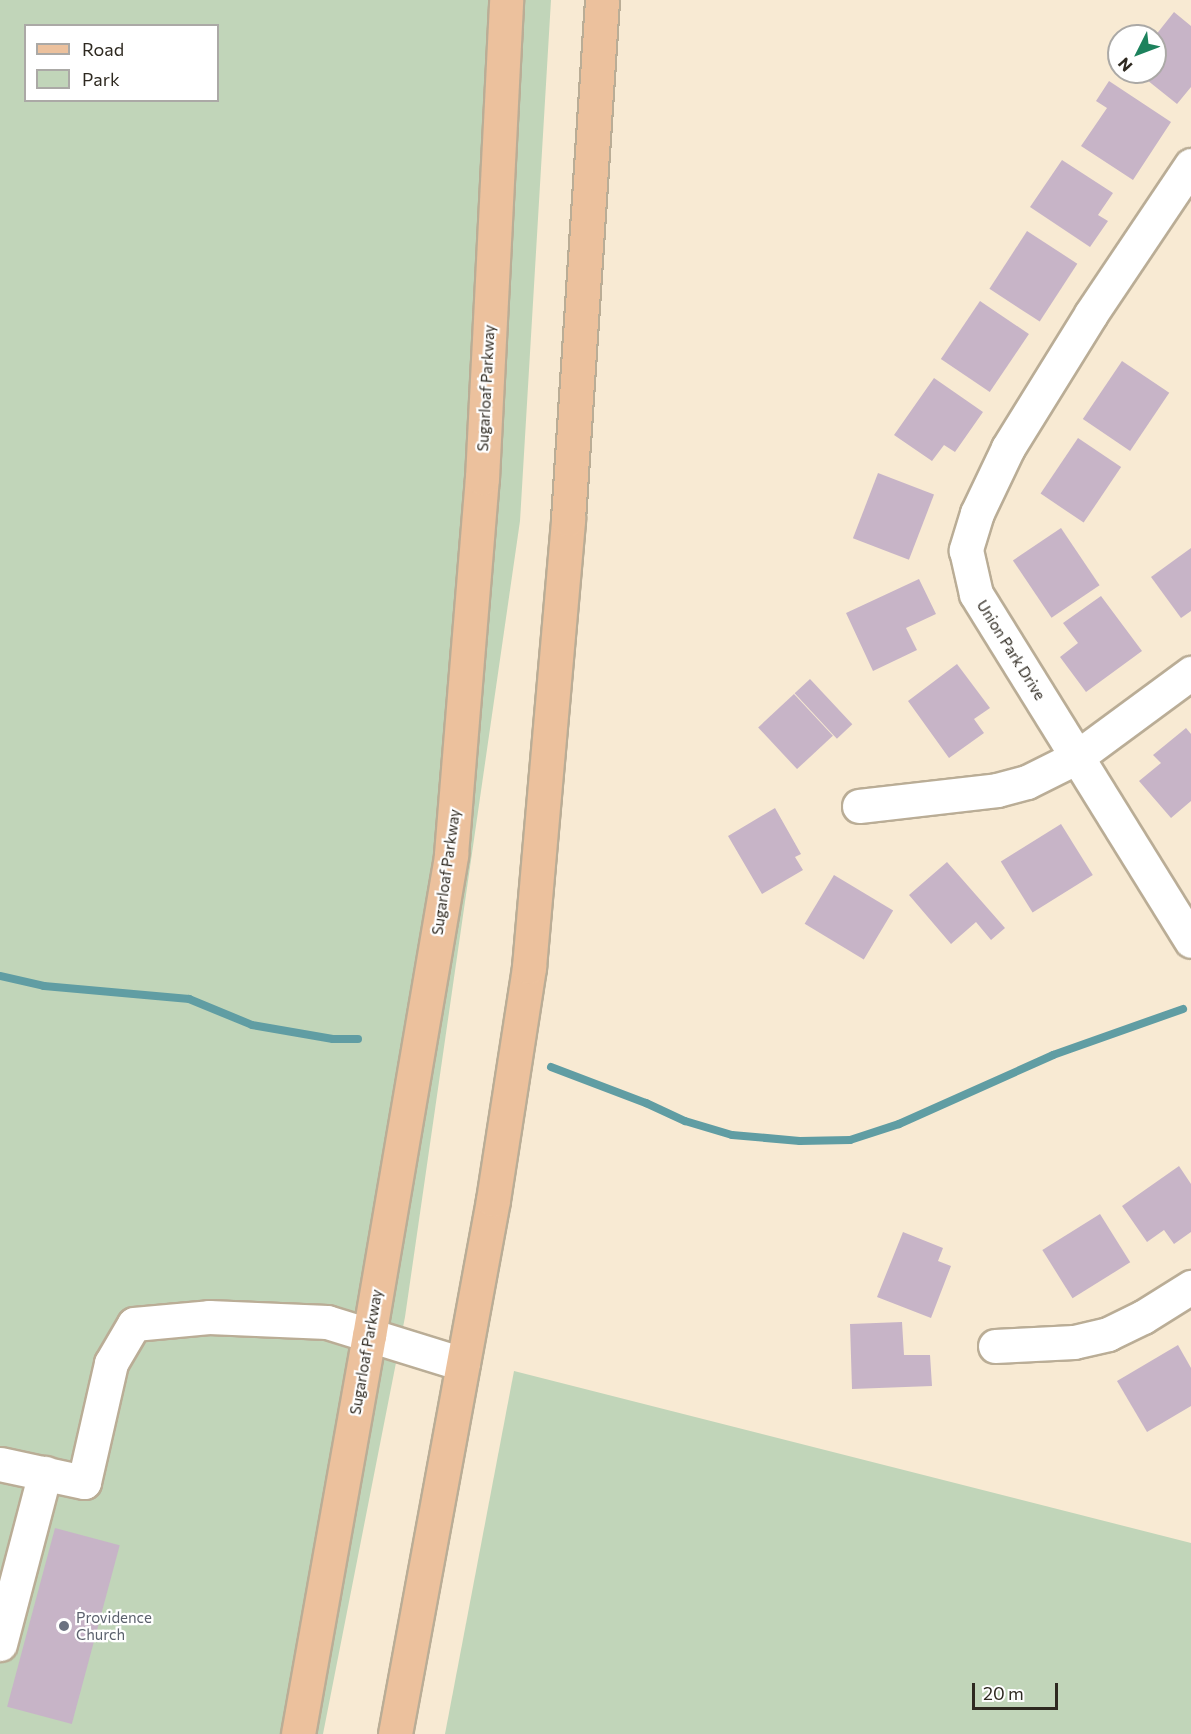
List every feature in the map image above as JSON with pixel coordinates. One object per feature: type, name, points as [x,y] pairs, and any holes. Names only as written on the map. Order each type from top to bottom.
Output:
[{"type":"main road","name":"Sugarloaf Parkway","points":[[298,1734],[451,854],[482,478],[506,0]]},
{"type":"main road","points":[[395,1734],[493,1200],[529,967],[568,519],[602,0]]},
{"type":"street","name":"Union Park Drive","points":[[1191,165],[1091,314],[1008,448],[977,513],[966,550],[976,594],[1191,941]]},
{"type":"street","points":[[859,806],[997,790],[1027,782],[1077,757],[1191,673]]},
{"type":"street","points":[[994,1346],[1074,1342],[1108,1334],[1143,1317],[1191,1287]]},
{"type":"street","points":[[0,1464],[84,1482],[111,1363],[134,1324],[209,1317],[327,1322],[463,1364]]},
{"type":"street","points":[[0,1644],[45,1473]]},
{"type":"green space","points":[[0,0],[551,0],[520,521],[405,1317],[323,1734],[0,1734]]},
{"type":"green space","points":[[514,1371],[1191,1543],[1191,1734],[445,1734]]},
{"type":"building","points":[[1174,12],[1191,26],[1191,87],[1177,104],[1152,84],[1167,84],[1167,24],[1164,24]]},
{"type":"building","points":[[1107,84],[1114,84],[1171,122],[1133,180],[1081,146],[1107,108],[1096,101]]},
{"type":"building","points":[[1062,160],[1113,193],[1098,215],[1108,221],[1090,247],[1030,207]]},
{"type":"building","points":[[1027,231],[1077,264],[1040,322],[989,289]]},
{"type":"building","points":[[980,301],[1029,334],[990,392],[941,359]]},
{"type":"building","points":[[1122,361],[1169,393],[1130,451],[1083,419]]},
{"type":"building","points":[[934,378],[983,412],[955,452],[944,445],[932,461],[894,435]]},
{"type":"building","points":[[1078,438],[1121,467],[1084,523],[1041,494]]},
{"type":"building","points":[[878,473],[934,495],[909,560],[853,538]]},
{"type":"building","points":[[1061,528],[1100,585],[1052,618],[1013,560]]},
{"type":"building","points":[[1191,548],[1191,611],[1181,618],[1151,577]]},
{"type":"building","points":[[919,579],[936,614],[906,628],[917,650],[873,671],[846,613]]},
{"type":"building","points":[[1101,596],[1142,651],[1086,692],[1060,657],[1078,643],[1063,623]]},
{"type":"building","points":[[957,664],[990,708],[974,719],[984,733],[949,758],[908,701]]},
{"type":"building","points":[[810,679],[852,724],[837,739],[795,693]]},
{"type":"building","points":[[794,694],[833,736],[797,769],[758,727]]},
{"type":"building","points":[[1186,728],[1191,734],[1191,801],[1171,818],[1139,781],[1161,763],[1153,755]]},
{"type":"building","points":[[775,808],[801,854],[795,857],[803,870],[762,894],[728,836]]},
{"type":"building","points":[[1061,824],[1093,875],[1033,913],[1001,862]]},
{"type":"building","points":[[947,862],[1005,928],[991,940],[976,922],[951,944],[909,895]]},
{"type":"building","points":[[834,875],[893,911],[864,959],[805,924]]},
{"type":"building","points":[[1179,1166],[1191,1184],[1191,1232],[1174,1244],[1164,1230],[1147,1242],[1122,1206]]},
{"type":"building","points":[[1100,1214],[1130,1262],[1073,1298],[1042,1250]]},
{"type":"building","points":[[903,1232],[943,1248],[938,1261],[951,1266],[931,1318],[877,1297]]},
{"type":"building","points":[[902,1322],[904,1355],[930,1355],[932,1386],[852,1389],[850,1324]]},
{"type":"building","points":[[1178,1345],[1191,1368],[1191,1406],[1147,1432],[1117,1381]]},
{"type":"building","name":"Providence Church","points":[[55,1528],[120,1545],[72,1724],[7,1707]]},
{"type":"waterway","points":[[0,976],[44,986],[189,999],[252,1025],[333,1039],[358,1039]]},
{"type":"waterway","points":[[551,1067],[646,1103],[685,1121],[732,1135],[800,1141],[850,1140],[899,1124],[1053,1055],[1183,1009]]},
{"type":"place","name":"Providence Church","points":[[64,1626]]}]
